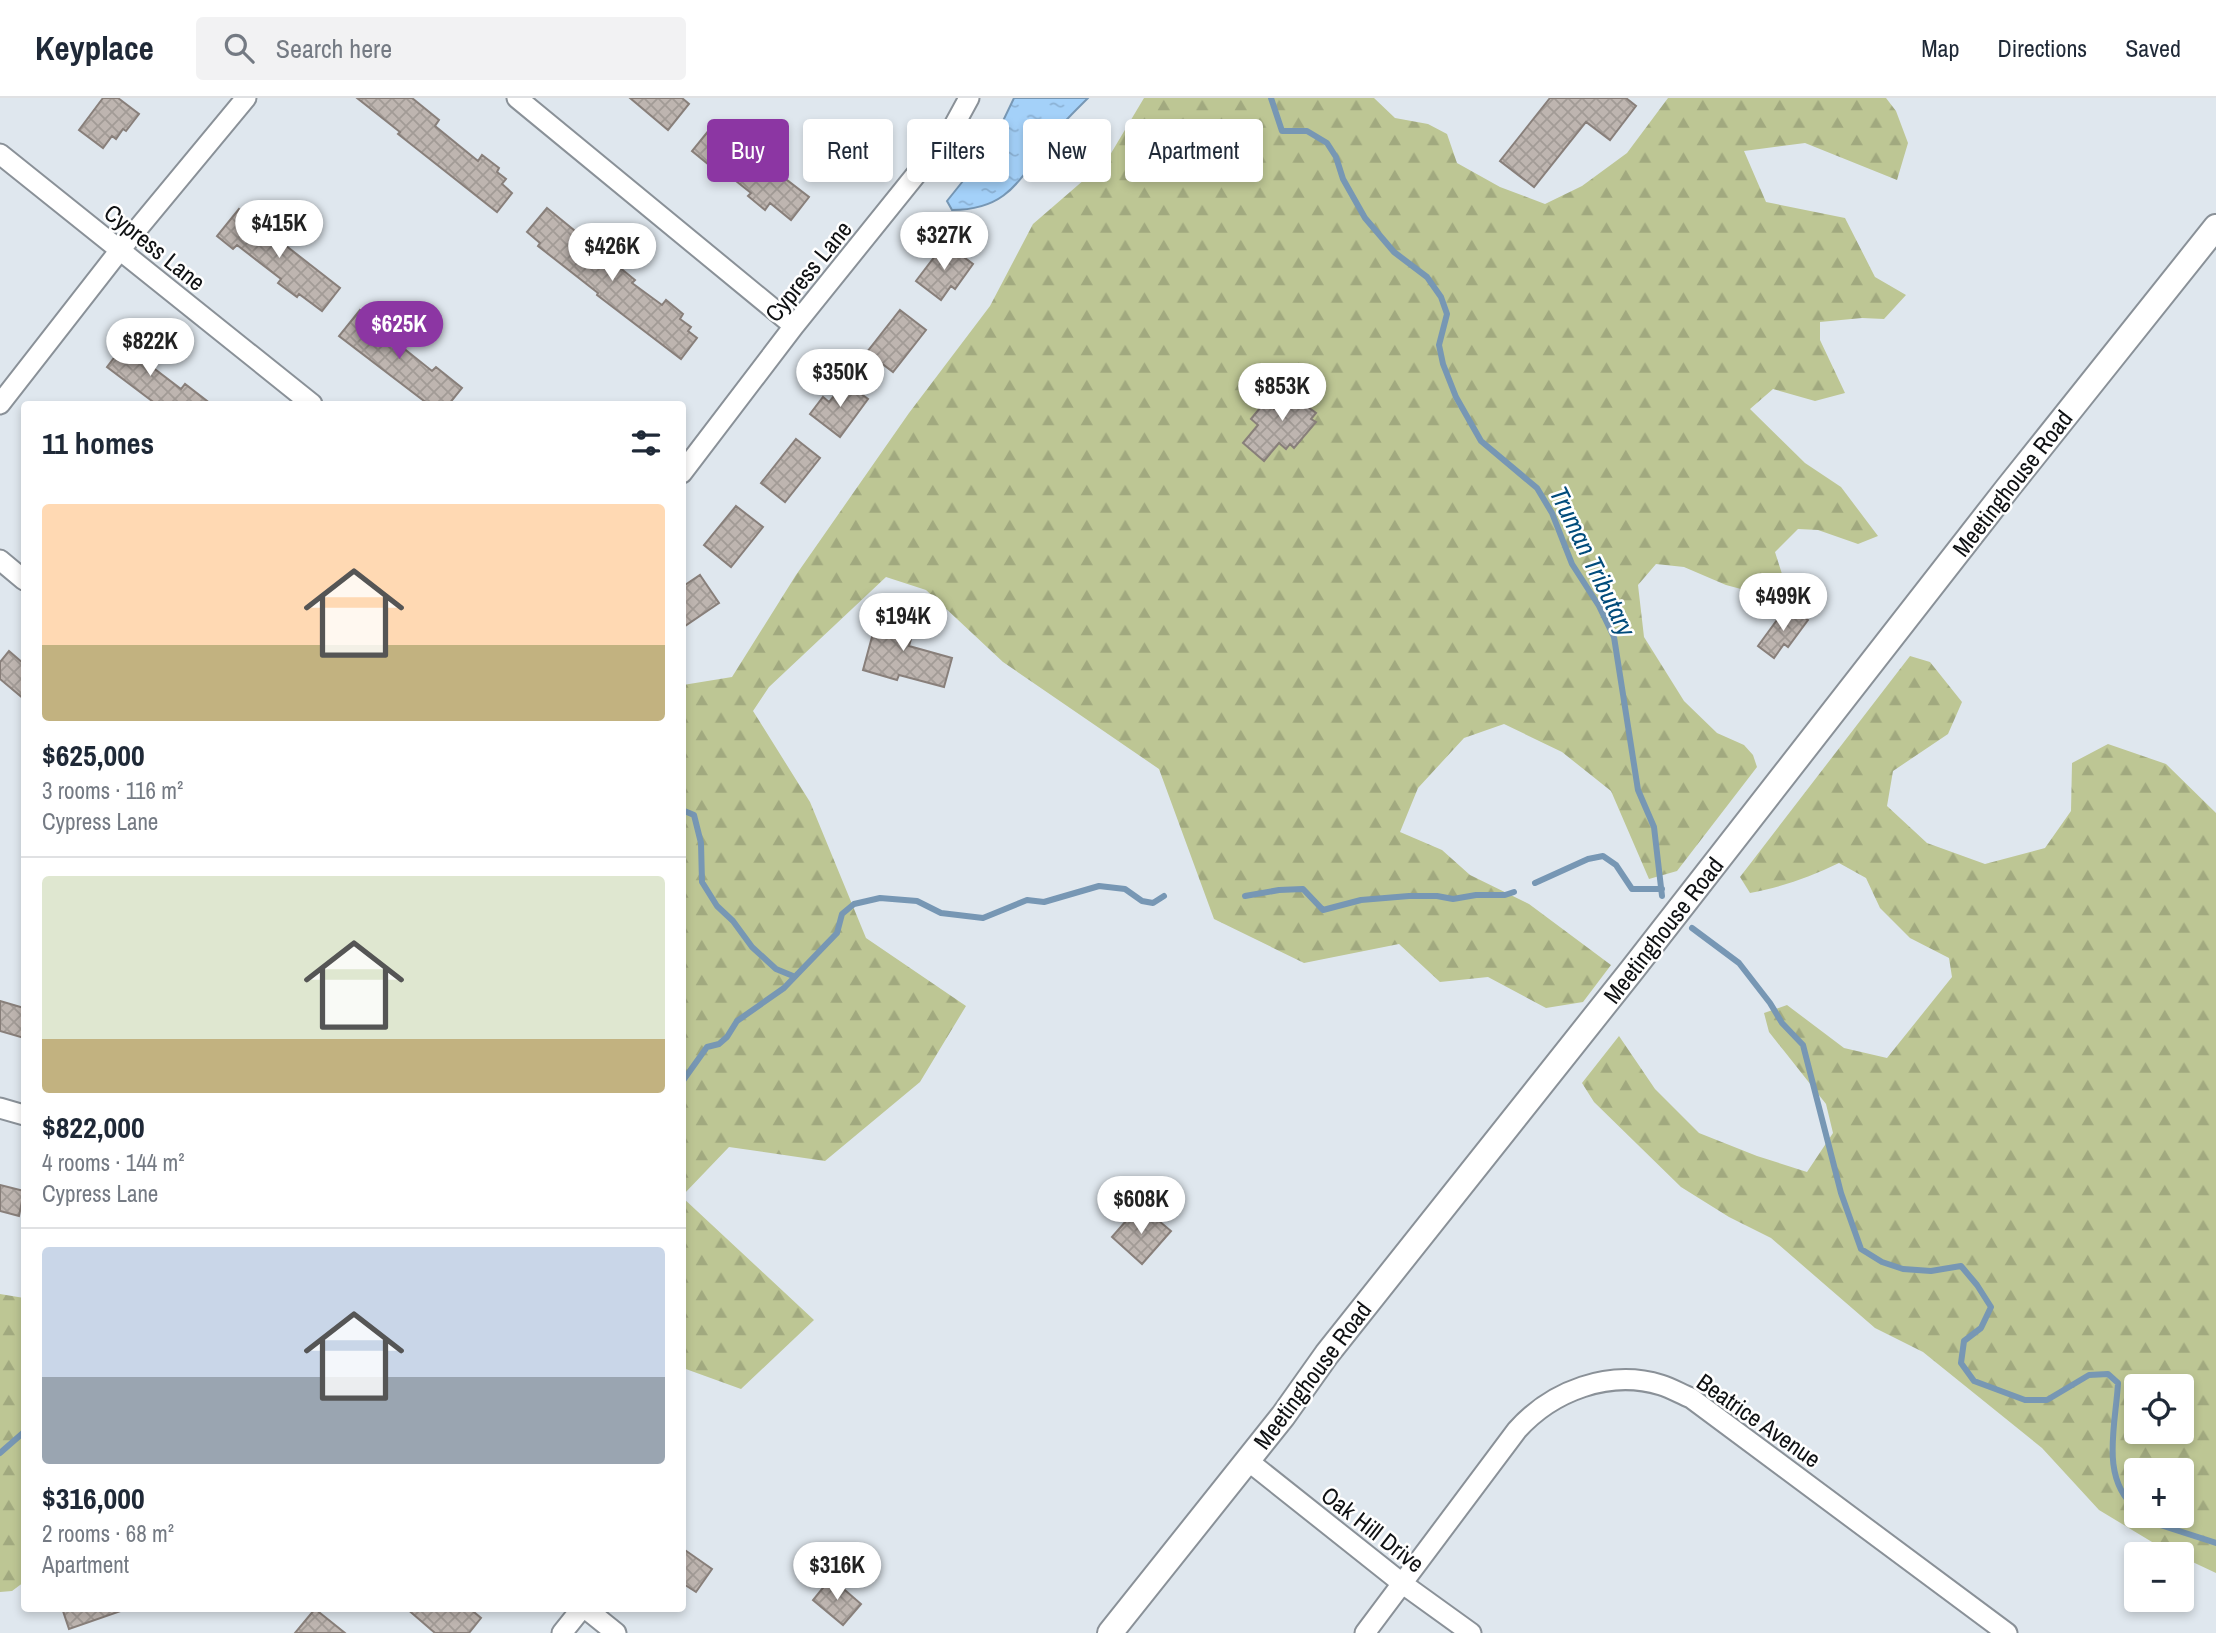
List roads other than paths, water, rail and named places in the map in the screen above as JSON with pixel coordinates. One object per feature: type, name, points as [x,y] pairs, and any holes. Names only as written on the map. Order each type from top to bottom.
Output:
[{"type":"street","points":[[0,404],[120,250],[246,98]]},
{"type":"street","points":[[517,98],[794,326]]},
{"type":"street","name":"Cypress Lane","points":[[686,468],[794,326],[951,131],[969,98]]},
{"type":"street","name":"Cypress Lane","points":[[0,154],[308,401]]},
{"type":"street","name":"Meetinghouse Road","points":[[1110,1633],[2216,227]]},
{"type":"street","points":[[0,561],[21,578]]},
{"type":"street","points":[[0,1108],[21,1114]]},
{"type":"street","name":"Beatrice Avenue","points":[[1365,1633],[1532,1413],[1566,1393],[1609,1381],[1660,1385],[1691,1398],[2007,1633]]},
{"type":"street","name":"Oak Hill Drive","points":[[1247,1460],[1403,1584],[1471,1633]]},
{"type":"street","points":[[562,1633],[580,1612]]},
{"type":"street","points":[[588,1612],[616,1633]]},
{"type":"water","points":[[1014,98],[1088,98],[1068,119],[1023,119],[1021,178],[1001,198],[972,209],[952,210],[947,201],[962,182],[1009,182],[1009,119],[1004,119]]},
{"type":"waterway","name":"Truman Tributary","points":[[1271,98],[1282,131],[1307,131],[1327,143],[1365,218],[1394,252],[1427,277],[1441,297],[1447,314],[1439,345],[1443,364],[1456,397],[1481,441],[1537,488],[1552,513],[1572,564],[1599,606],[1614,637],[1638,790],[1654,827],[1662,896]]},
{"type":"waterway","points":[[686,812],[694,815],[701,843],[702,882],[717,906],[733,921],[752,947],[776,969],[793,976]]},
{"type":"waterway","points":[[1535,883],[1588,859],[1603,856],[1616,865],[1632,889],[1662,889]]},
{"type":"waterway","points":[[686,1076],[707,1047],[719,1044],[737,1021],[784,988],[837,933],[842,914],[854,904],[880,898],[917,901],[941,913],[983,918],[1027,900],[1044,902],[1099,886],[1125,889],[1142,901],[1153,903],[1164,896]]},
{"type":"waterway","points":[[1245,896],[1303,889],[1323,910],[1361,900],[1409,896],[1453,899],[1514,892]]},
{"type":"waterway","points":[[1692,928],[1739,963],[1782,1023],[1803,1045],[1841,1193],[1861,1249],[1882,1262],[1903,1269],[1931,1271],[1961,1266],[1991,1307],[1981,1328],[1964,1341],[1961,1363],[1974,1381],[2025,1400],[2047,1400],[2089,1375],[2108,1374],[2118,1383],[2112,1450],[2118,1482],[2124,1495]]},
{"type":"waterway","points":[[0,1453],[21,1435]]},
{"type":"waterway","points":[[2170,1528],[2216,1543]]}]
